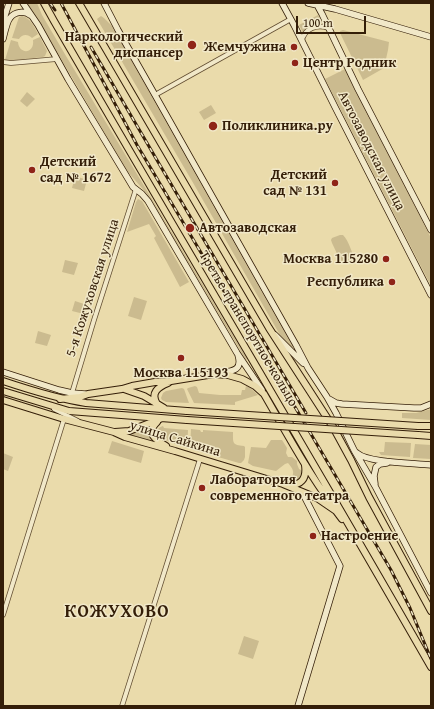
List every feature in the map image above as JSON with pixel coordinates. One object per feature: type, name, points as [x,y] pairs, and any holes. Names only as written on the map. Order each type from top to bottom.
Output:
[{"type":"main road","points":[[3,40],[9,3]]},
{"type":"main road","points":[[23,3],[34,18],[126,177],[148,200],[237,353],[264,394],[321,491],[355,534]]},
{"type":"main road","name":"Третье транспортное кольцо","points":[[44,3],[152,192],[355,534],[431,667]]},
{"type":"main road","name":"Третье транспортное кольцо","points":[[79,3],[268,328],[333,427],[372,503],[431,611]]},
{"type":"main road","points":[[104,3],[308,368],[336,413],[354,450],[375,486],[431,593]]},
{"type":"main road","name":"Автозаводская улица","points":[[282,3],[431,295]]},
{"type":"main road","points":[[308,3],[335,9],[431,38]]},
{"type":"main road","name":"Автозаводская улица","points":[[316,4],[431,230]]},
{"type":"main road","points":[[5,24],[14,14],[20,12],[27,13],[34,18]]},
{"type":"main road","points":[[268,328],[308,368]]},
{"type":"main road","points":[[72,393],[88,394],[155,382],[171,381],[233,371],[239,363],[237,353]]},
{"type":"main road","points":[[3,372],[103,404]]},
{"type":"main road","points":[[214,374],[228,375],[242,379],[255,386],[264,394]]},
{"type":"main road","name":"улица Сайкина","points":[[3,381],[60,399],[79,402],[169,410],[431,426]]},
{"type":"main road","points":[[158,405],[155,402],[156,391],[161,385],[171,381]]},
{"type":"main road","points":[[122,389],[144,396],[169,410]]},
{"type":"main road","name":"улица Сайкина","points":[[3,391],[69,411],[161,419],[431,436]]},
{"type":"main road","points":[[60,399],[80,397],[88,394]]},
{"type":"main road","points":[[327,398],[336,403],[342,404],[414,408],[421,408],[431,404]]},
{"type":"main road","points":[[3,400],[64,419],[86,424]]},
{"type":"main road","points":[[336,413],[336,408],[342,404]]},
{"type":"main road","points":[[114,432],[129,431],[161,419]]},
{"type":"main road","points":[[161,419],[153,425],[153,437],[157,441],[175,450]]},
{"type":"main road","name":"улица Сайкина","points":[[86,424],[282,484],[317,498],[336,511]]},
{"type":"main road","points":[[354,450],[360,456],[366,458],[431,465]]},
{"type":"main road","points":[[375,486],[374,476],[376,467],[380,464],[392,462]]},
{"type":"main road","points":[[282,484],[294,485],[301,482],[306,472],[304,463]]},
{"type":"main road","points":[[298,706],[340,566],[302,492]]},
{"type":"street","points":[[155,95],[291,19]]},
{"type":"street","points":[[302,42],[304,34],[310,29],[318,26],[328,28]]},
{"type":"street","points":[[3,62],[11,63],[57,59]]},
{"type":"street","name":"5-я Кожуховская улица","points":[[72,393],[136,189]]},
{"type":"street","name":"улица Сайкина","points":[[43,404],[86,424]]},
{"type":"street","points":[[3,616],[64,419]]},
{"type":"street","points":[[122,706],[200,459]]},
{"type":"shaded area","points":[[26,3],[37,3],[42,15],[66,56],[247,359],[246,360],[147,194],[124,166],[37,18]]},
{"type":"shaded area","points":[[318,15],[322,23],[309,26],[303,33],[299,25]]},
{"type":"shaded area","points":[[22,16],[30,21],[38,34],[32,38],[25,35],[19,39],[12,38],[19,17]]},
{"type":"shaded area","points":[[101,16],[112,26],[293,347],[292,348],[280,335],[97,19]]},
{"type":"shaded area","points":[[343,30],[389,42],[384,68],[363,80],[341,35],[340,31]]},
{"type":"shaded area","points":[[40,37],[47,51],[45,56],[5,60],[11,40],[18,42],[21,49],[27,51],[32,48],[33,40]]},
{"type":"shaded area","points":[[345,69],[431,238],[431,286],[325,79]]},
{"type":"shaded area","points":[[27,92],[35,99],[27,107],[20,101]]},
{"type":"shaded area","points":[[211,105],[216,113],[204,120],[199,112]]},
{"type":"shaded area","points":[[75,176],[87,180],[84,191],[72,188]]},
{"type":"shaded area","points":[[138,199],[142,201],[189,282],[180,287],[154,238],[156,236],[149,224],[127,232]]},
{"type":"shaded area","points":[[343,235],[346,239],[352,255],[352,258],[349,261],[342,263],[331,240],[332,238]]},
{"type":"shaded area","points":[[65,260],[78,263],[74,275],[62,272]]},
{"type":"shaded area","points":[[134,297],[147,301],[141,320],[128,316]]},
{"type":"shaded area","points":[[75,301],[87,305],[84,314],[72,311]]},
{"type":"shaded area","points":[[38,331],[51,335],[47,346],[35,343]]},
{"type":"shaded area","points":[[195,386],[197,387],[199,393],[241,395],[242,390],[245,390],[246,386],[258,395],[235,402],[235,405],[194,403],[187,389]]},
{"type":"shaded area","points":[[182,388],[184,389],[189,403],[166,402],[162,400],[161,398],[163,393],[166,391]]},
{"type":"shaded area","points":[[431,409],[431,420],[402,418],[402,413],[416,413]]},
{"type":"shaded area","points":[[149,426],[153,442],[124,435]]},
{"type":"shaded area","points":[[163,426],[164,428],[188,430],[187,448],[162,439],[157,432],[159,428]]},
{"type":"shaded area","points":[[191,429],[200,430],[201,432],[203,432],[203,430],[233,432],[234,443],[245,447],[244,460],[239,463],[190,449]]},
{"type":"shaded area","points":[[271,440],[282,440],[287,448],[286,453],[288,457],[292,457],[297,461],[299,469],[303,472],[299,479],[293,479],[293,470],[288,463],[276,471],[253,466],[248,463],[251,447],[266,448]]},
{"type":"shaded area","points":[[112,441],[144,451],[141,463],[108,453]]},
{"type":"shaded area","points":[[385,442],[411,443],[410,457],[381,455],[379,452],[384,452]]},
{"type":"shaded area","points":[[415,444],[431,445],[431,459],[413,458]]},
{"type":"shaded area","points":[[3,453],[13,457],[8,471],[3,469]]},
{"type":"shaded area","points":[[244,636],[259,641],[253,659],[238,654]]},
{"type":"railway","points":[[50,3],[55,10]]},
{"type":"railway","points":[[61,3],[137,145],[225,293],[265,356],[391,570],[410,608],[431,659]]},
{"type":"railway","points":[[91,47],[306,413]]},
{"type":"place","name":"Наркологический диспансер","points":[[192,45]]},
{"type":"place","name":"Жемчужина","points":[[294,47]]},
{"type":"place","name":"Центр Родник","points":[[295,63]]},
{"type":"place","name":"Поликлиника.ру","points":[[213,126]]},
{"type":"place","name":"Детский сад № 1672","points":[[32,170]]},
{"type":"place","name":"Детский сад № 131","points":[[335,183]]},
{"type":"place","name":"Автозаводская","points":[[190,228]]},
{"type":"place","name":"Москва 115280","points":[[386,259]]},
{"type":"place","name":"Республика","points":[[392,282]]},
{"type":"place","name":"Москва 115193","points":[[181,358]]},
{"type":"place","name":"Лаборатория современного театра","points":[[202,488]]},
{"type":"place","name":"Настроение","points":[[313,536]]},
{"type":"district","name":"КОЖУХОВО","points":[[117,612]]}]
